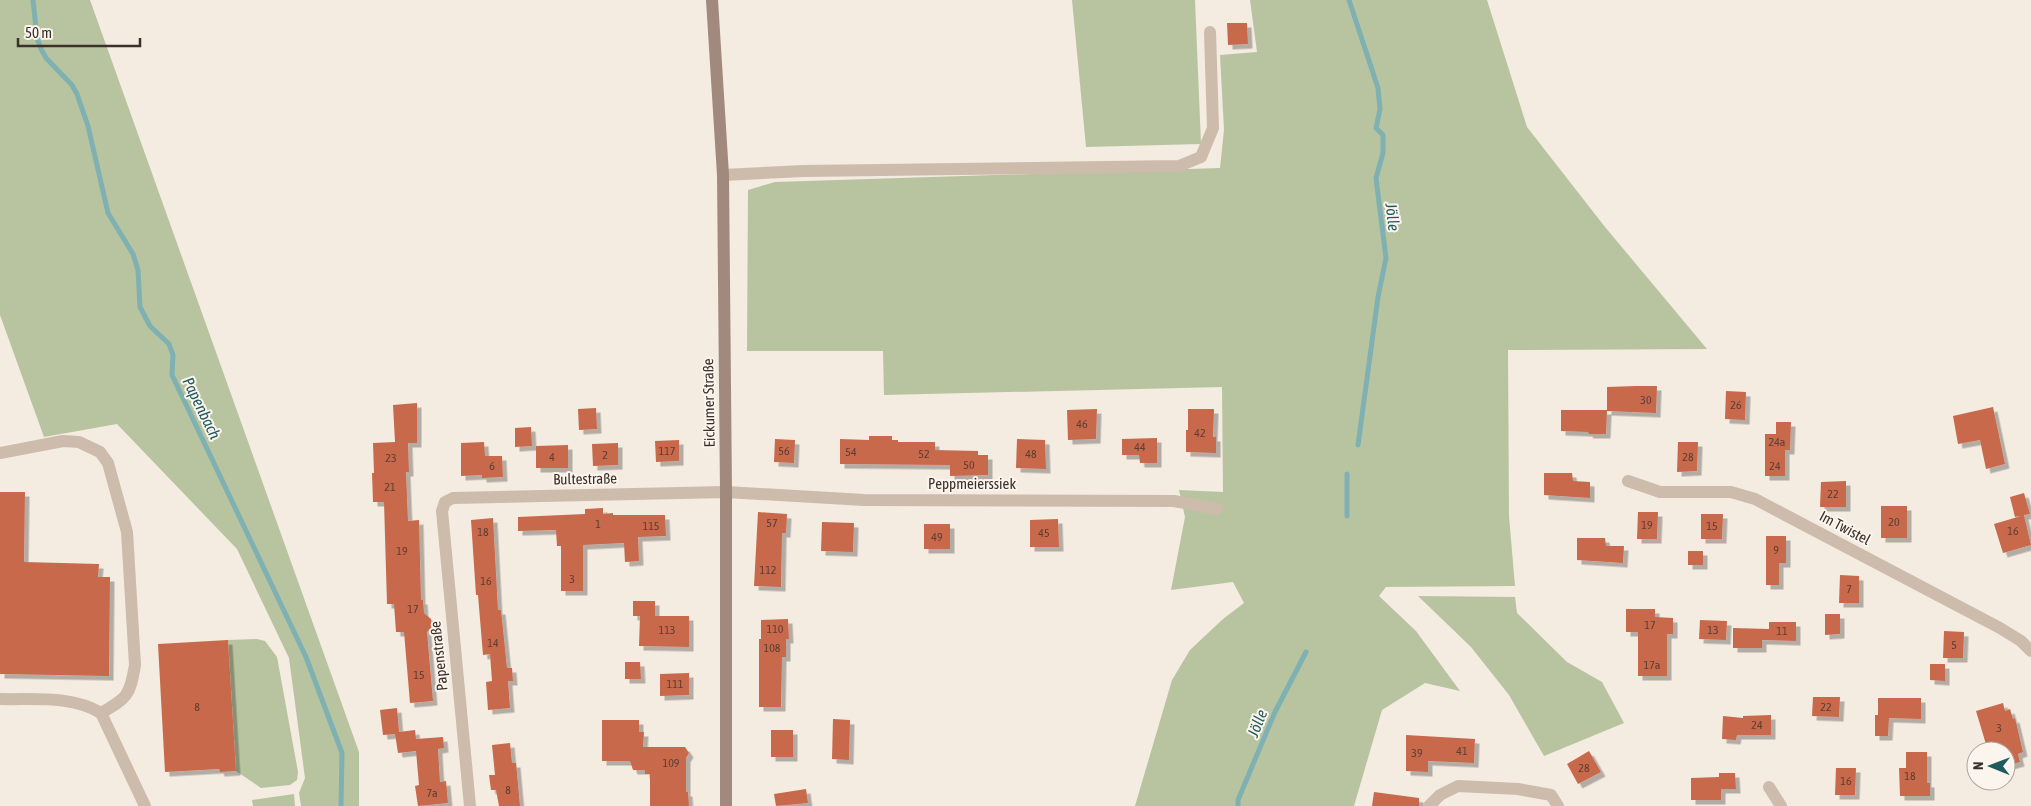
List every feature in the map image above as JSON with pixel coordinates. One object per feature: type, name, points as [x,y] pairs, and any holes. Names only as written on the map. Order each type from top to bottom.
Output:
[{"type":"main road","name":"Eickumer Straße","points":[[712,0],[723,175],[726,806]]},
{"type":"street","points":[[723,175],[803,171],[1179,166],[1201,157],[1213,128],[1210,32]]},
{"type":"street","points":[[0,453],[63,440],[79,442],[100,452],[108,463],[127,532],[135,665],[132,687],[126,696],[120,702],[101,713]]},
{"type":"street","name":"Im Twistel","points":[[1628,481],[1660,492],[1731,492],[1754,499],[2000,628],[2021,642],[2031,652]]},
{"type":"street","name":"Bultestraße","points":[[444,502],[452,498],[726,492]]},
{"type":"street","name":"Peppmeierssiek","points":[[726,492],[864,500],[1174,501],[1217,509]]},
{"type":"street","name":"Papenstraße","points":[[444,502],[442,510],[470,806]]},
{"type":"street","points":[[0,700],[74,702],[89,706],[101,713],[145,806]]},
{"type":"street","points":[[1429,806],[1450,789],[1458,786],[1468,786],[1518,789],[1551,795],[1558,806]]},
{"type":"street","points":[[1770,787],[1781,806]]},
{"type":"green space","points":[[0,0],[90,0],[359,752],[359,806],[301,806],[299,793],[305,778],[289,658],[237,549],[117,424],[44,437],[0,315]]},
{"type":"green space","points":[[1072,0],[1195,0],[1201,144],[1086,147]]},
{"type":"green space","points":[[1250,0],[1487,0],[1527,127],[1605,227],[1707,349],[1508,350],[1509,516],[1515,586],[1386,587],[1379,596],[1416,631],[1460,691],[1425,683],[1382,710],[1354,806],[1135,806],[1172,680],[1190,650],[1223,619],[1244,603],[1233,582],[1171,590],[1185,517],[1179,490],[1223,492],[1222,387],[884,395],[883,351],[747,351],[748,190],[775,182],[1220,168],[1224,130],[1220,55],[1257,52]]},
{"type":"green space","points":[[1418,596],[1515,597],[1517,613],[1567,662],[1602,682],[1624,723],[1544,756],[1509,695],[1471,647]]},
{"type":"green space","points":[[257,639],[265,641],[277,657],[298,772],[297,780],[290,785],[261,788],[236,771],[228,640]]},
{"type":"green space","points":[[294,794],[295,806],[253,806],[252,800]]},
{"type":"building","points":[[1227,23],[1247,23],[1248,44],[1228,45]]},
{"type":"building","points":[[1657,386],[1656,413],[1607,411],[1606,434],[1561,431],[1561,410],[1607,410],[1607,387]]},
{"type":"building","points":[[1726,391],[1746,392],[1745,420],[1725,419]]},
{"type":"building","points":[[417,403],[417,443],[408,443],[409,472],[406,472],[408,521],[419,520],[421,600],[423,600],[424,613],[431,619],[431,628],[427,632],[433,701],[410,703],[404,632],[396,632],[394,604],[387,604],[384,502],[373,502],[372,473],[374,473],[373,443],[395,442],[393,405]]},
{"type":"building","points":[[1993,407],[2005,464],[1986,469],[1980,440],[1958,444],[1953,416]]},
{"type":"building","points":[[596,408],[597,429],[579,430],[578,409]]},
{"type":"building","points":[[1097,409],[1096,439],[1068,440],[1067,410]]},
{"type":"building","points":[[1188,409],[1214,409],[1213,437],[1216,437],[1216,453],[1186,452]]},
{"type":"building","points":[[1776,422],[1791,422],[1790,450],[1785,450],[1785,476],[1765,476],[1765,434],[1776,434]]},
{"type":"building","points":[[531,427],[532,446],[515,447],[515,428]]},
{"type":"building","points":[[869,436],[892,436],[892,440],[898,440],[898,442],[935,442],[935,450],[978,451],[978,455],[988,455],[988,475],[950,476],[950,465],[840,464],[840,439],[869,440]]},
{"type":"building","points":[[1157,438],[1157,463],[1140,463],[1139,455],[1122,455],[1122,439]]},
{"type":"building","points":[[775,439],[795,440],[794,463],[774,462]]},
{"type":"building","points":[[1017,439],[1045,440],[1046,469],[1016,468]]},
{"type":"building","points":[[679,440],[679,461],[656,462],[655,441]]},
{"type":"building","points":[[484,442],[485,456],[502,456],[503,477],[461,476],[461,443]]},
{"type":"building","points":[[1678,442],[1698,442],[1697,471],[1677,472]]},
{"type":"building","points":[[618,443],[618,465],[593,466],[592,444]]},
{"type":"building","points":[[568,445],[568,468],[536,468],[536,446]]},
{"type":"building","points":[[1544,473],[1572,473],[1573,481],[1590,482],[1590,498],[1544,495]]},
{"type":"building","points":[[1846,481],[1846,507],[1820,507],[1821,482]]},
{"type":"building","points":[[0,492],[25,492],[24,562],[99,564],[98,577],[110,577],[109,676],[0,674]]},
{"type":"building","points":[[2024,493],[2030,514],[2024,515],[2031,545],[2003,553],[1994,524],[2021,516],[2015,517],[2010,497]]},
{"type":"building","points":[[1881,506],[1907,506],[1907,538],[1881,538]]},
{"type":"building","points":[[603,508],[603,514],[665,515],[666,536],[638,537],[639,561],[625,562],[624,543],[583,545],[583,591],[561,591],[561,546],[557,546],[556,530],[518,531],[518,517],[585,514],[585,509]]},
{"type":"building","points":[[758,512],[787,514],[786,533],[782,533],[781,587],[754,586]]},
{"type":"building","points":[[1638,512],[1658,512],[1657,539],[1637,539]]},
{"type":"building","points":[[1701,514],[1723,514],[1722,539],[1701,539]]},
{"type":"building","points":[[493,518],[498,610],[501,610],[507,668],[512,668],[513,681],[508,681],[510,708],[488,710],[486,682],[492,681],[490,654],[483,655],[478,595],[476,595],[471,520]]},
{"type":"building","points":[[1058,519],[1059,547],[1030,547],[1030,520]]},
{"type":"building","points":[[822,522],[854,523],[853,552],[821,551]]},
{"type":"building","points":[[924,524],[950,524],[950,549],[924,549]]},
{"type":"building","points":[[1766,536],[1786,536],[1786,563],[1779,563],[1779,585],[1766,585]]},
{"type":"building","points":[[1577,538],[1605,538],[1606,546],[1624,546],[1623,563],[1577,560]]},
{"type":"building","points":[[1688,551],[1703,551],[1703,565],[1688,565]]},
{"type":"building","points":[[1840,575],[1859,576],[1859,603],[1839,603]]},
{"type":"building","points":[[633,601],[655,601],[655,616],[689,616],[689,647],[639,646],[640,616],[633,616]]},
{"type":"building","points":[[1626,609],[1655,609],[1655,617],[1673,618],[1673,634],[1667,634],[1667,676],[1638,676],[1638,632],[1626,632]]},
{"type":"building","points":[[1825,614],[1840,614],[1840,634],[1825,635]]},
{"type":"building","points":[[788,619],[789,639],[786,639],[786,657],[782,657],[781,707],[759,707],[759,639],[761,639],[761,620]]},
{"type":"building","points":[[1700,620],[1727,621],[1726,640],[1699,639]]},
{"type":"building","points":[[1769,622],[1796,622],[1796,641],[1762,640],[1762,648],[1733,648],[1733,628],[1769,629]]},
{"type":"building","points":[[1944,631],[1964,632],[1963,658],[1943,658]]},
{"type":"building","points":[[228,640],[236,771],[220,772],[219,769],[165,772],[158,644]]},
{"type":"building","points":[[625,662],[640,662],[641,679],[625,679]]},
{"type":"building","points":[[1930,664],[1945,664],[1945,681],[1930,680]]},
{"type":"building","points":[[689,673],[689,695],[660,696],[660,674]]},
{"type":"building","points":[[1813,697],[1840,697],[1839,717],[1812,716]]},
{"type":"building","points":[[1878,698],[1921,698],[1921,719],[1889,718],[1888,736],[1875,736],[1875,715],[1878,715]]},
{"type":"building","points":[[2003,703],[2005,711],[2010,709],[2013,719],[2015,718],[2023,752],[2018,754],[2020,762],[2016,763],[2016,741],[1985,741],[1976,711]]},
{"type":"building","points":[[397,708],[399,732],[415,730],[416,739],[443,737],[444,748],[438,749],[440,782],[446,781],[448,803],[418,806],[415,786],[419,785],[416,751],[398,753],[395,734],[383,735],[380,710]]},
{"type":"building","points":[[1771,715],[1771,735],[1737,735],[1736,740],[1722,739],[1723,716],[1743,718],[1743,716]]},
{"type":"building","points":[[833,719],[850,720],[849,760],[832,759]]},
{"type":"building","points":[[602,720],[639,720],[639,732],[644,732],[643,747],[685,747],[689,753],[686,758],[686,792],[688,792],[689,806],[650,806],[650,774],[645,774],[645,770],[633,770],[630,761],[602,761]]},
{"type":"building","points":[[771,730],[793,730],[793,757],[771,757]]},
{"type":"building","points":[[1406,735],[1475,739],[1474,763],[1428,761],[1428,772],[1406,771]]},
{"type":"building","points":[[510,743],[512,763],[516,763],[520,806],[499,806],[496,790],[491,790],[489,775],[495,775],[492,745]]},
{"type":"building","points":[[1589,751],[1601,772],[1578,784],[1567,764]]},
{"type":"building","points":[[1906,752],[1927,752],[1927,783],[1930,783],[1930,796],[1900,796],[1899,768],[1906,768]]},
{"type":"building","points":[[1836,768],[1856,768],[1855,795],[1835,795]]},
{"type":"building","points":[[1719,773],[1735,773],[1736,789],[1721,789],[1721,800],[1691,800],[1691,778],[1719,777]]},
{"type":"building","points":[[806,789],[808,803],[776,806],[774,794]]},
{"type":"building","points":[[1374,792],[1419,798],[1419,806],[1372,806]]},
{"type":"waterway","name":"Papenbach","points":[[33,0],[37,38],[41,49],[46,58],[72,85],[77,94],[88,126],[108,213],[133,254],[138,270],[140,307],[150,326],[169,344],[173,355],[172,375],[306,657],[342,753],[341,806]]},
{"type":"waterway","name":"Jölle","points":[[1349,0],[1378,88],[1380,109],[1376,128],[1383,135],[1383,153],[1376,178],[1386,258],[1378,297],[1358,445]]},
{"type":"waterway","name":"Jölle","points":[[1347,474],[1347,516]]},
{"type":"waterway","name":"Jölle","points":[[1238,806],[1238,800],[1275,712],[1306,652]]}]
